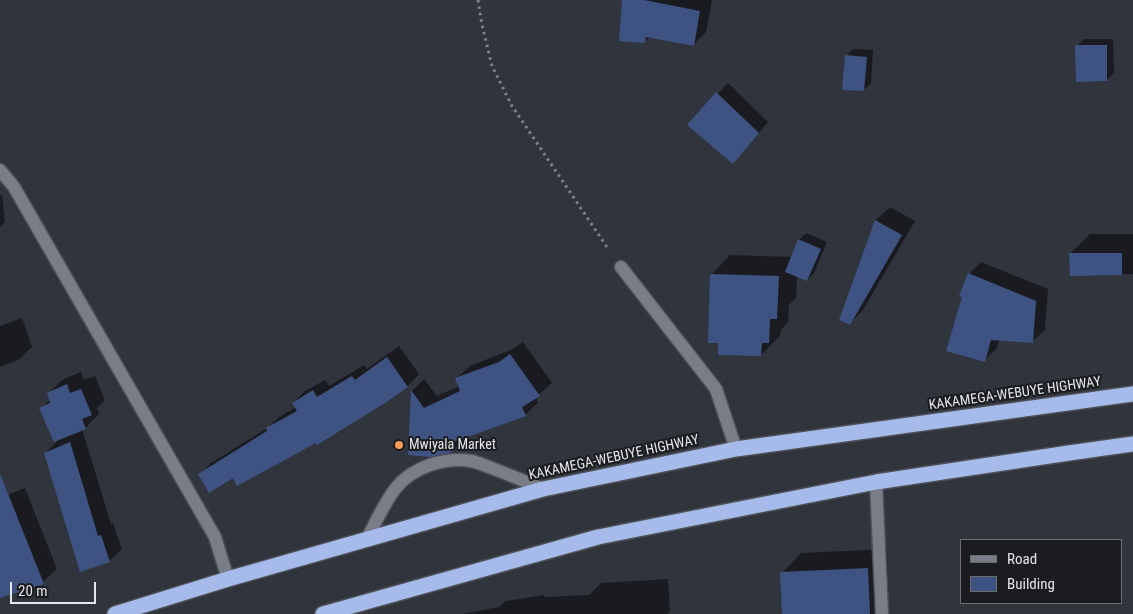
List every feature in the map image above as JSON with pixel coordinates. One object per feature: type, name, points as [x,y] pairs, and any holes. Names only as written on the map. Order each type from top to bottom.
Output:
[{"type":"highway","name":"KAKAMEGA-WEBUYE HIGHWAY","points":[[115,614],[228,579],[543,489],[736,449],[1133,394]]},
{"type":"highway","points":[[324,614],[598,537],[876,482],[1133,444]]},
{"type":"street","points":[[0,170],[14,187],[215,538],[228,579]]},
{"type":"street","points":[[621,267],[716,389],[736,449]]},
{"type":"street","points":[[367,539],[396,488],[412,474],[430,464],[448,461],[472,461],[543,489]]},
{"type":"street","points":[[876,482],[882,614]]},
{"type":"path","points":[[478,0],[492,66],[512,106],[621,267]]},
{"type":"building","points":[[622,0],[644,0],[700,11],[694,46],[646,37],[645,43],[619,41]]},
{"type":"building","points":[[1075,45],[1107,45],[1107,81],[1076,82]]},
{"type":"building","points":[[845,55],[867,57],[864,91],[842,90]]},
{"type":"building","points":[[716,92],[759,133],[733,164],[687,125]]},
{"type":"building","points":[[875,220],[902,235],[850,325],[839,320]]},
{"type":"building","points":[[798,239],[821,249],[807,281],[785,272]]},
{"type":"building","points":[[1069,253],[1122,253],[1122,275],[1070,276]]},
{"type":"building","points":[[968,273],[1036,301],[1033,343],[991,340],[985,362],[946,351],[962,297],[959,296]]},
{"type":"building","points":[[710,274],[779,276],[777,319],[770,319],[769,343],[762,343],[761,356],[718,355],[718,343],[708,343]]},
{"type":"building","points":[[510,354],[540,396],[522,407],[526,416],[451,443],[454,450],[449,453],[430,457],[408,455],[411,390],[424,408],[460,391],[455,378],[499,362]]},
{"type":"building","points":[[387,357],[408,387],[317,445],[316,443],[237,486],[233,478],[209,493],[198,474],[267,431],[266,428],[297,411],[292,403],[313,390],[317,397],[352,376],[355,380]]},
{"type":"building","points":[[67,384],[70,393],[81,389],[92,415],[82,419],[86,429],[54,442],[39,408],[50,403],[47,393]]},
{"type":"building","points":[[70,442],[98,536],[101,535],[110,562],[80,572],[44,453]]},
{"type":"building","points":[[0,476],[44,584],[0,598]]},
{"type":"building","points":[[868,568],[870,614],[782,614],[780,572]]},
{"type":"place","name":"Mwiyala Market","points":[[399,445]]}]
